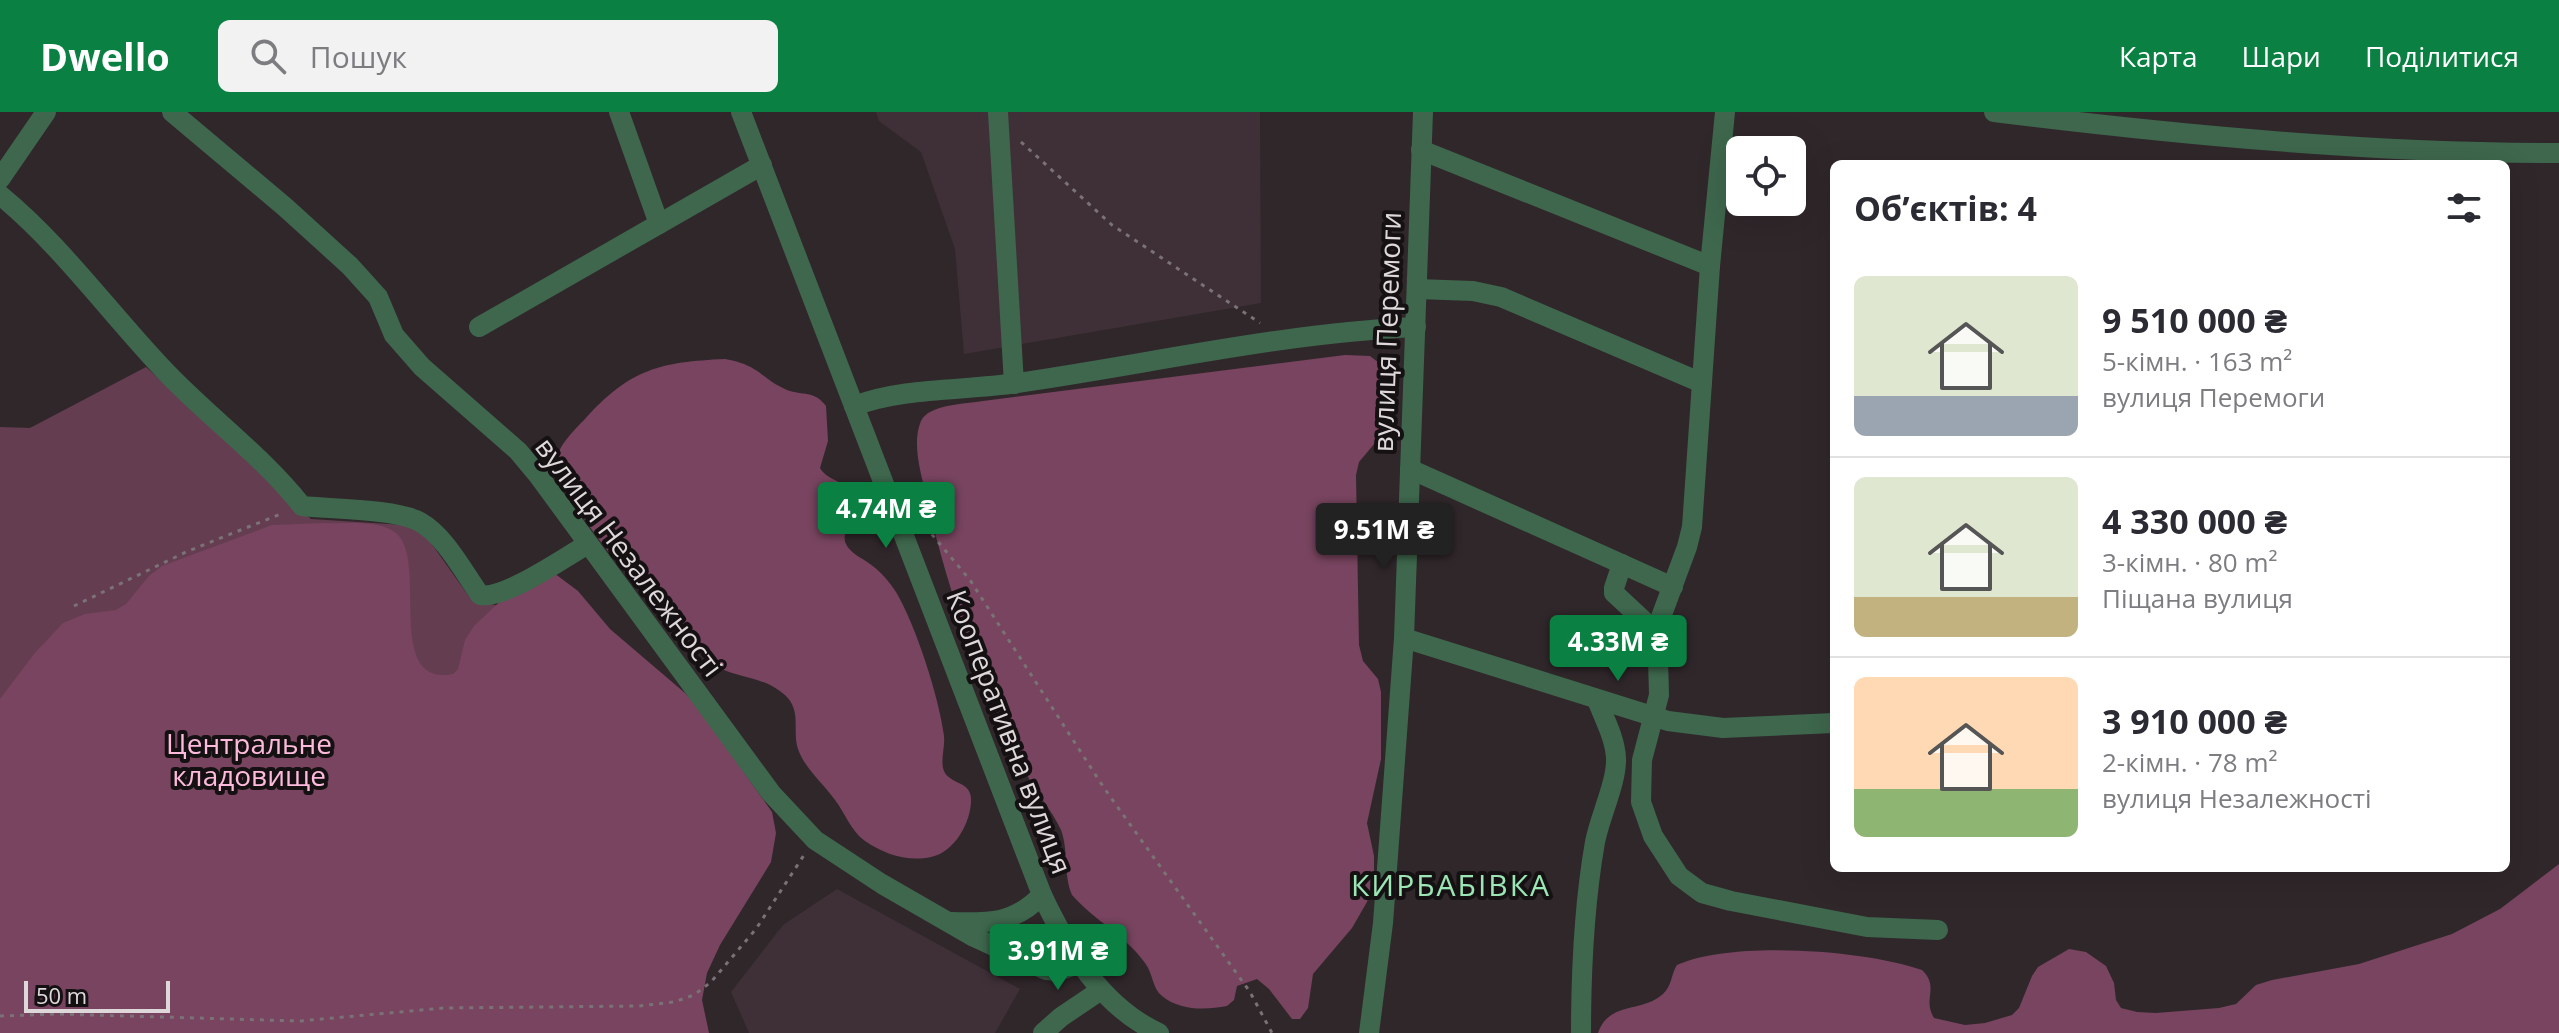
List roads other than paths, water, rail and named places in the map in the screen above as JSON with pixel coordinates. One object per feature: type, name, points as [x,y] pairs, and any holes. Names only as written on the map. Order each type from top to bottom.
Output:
[{"type":"street","points":[[0,179],[46,112]]},
{"type":"street","name":"вулиця Незалежності","points":[[172,112],[266,190],[350,266],[378,297],[394,335],[422,367],[518,451],[771,793],[815,840],[947,922],[1046,970],[1058,971],[1080,963]]},
{"type":"street","points":[[619,112],[659,224]]},
{"type":"street","name":"Кооперативна вулиця","points":[[741,112],[1042,895],[1080,963],[1101,990],[1136,1020],[1159,1033]]},
{"type":"street","name":"вулиця Перемоги","points":[[1369,1033],[1385,908],[1404,638],[1423,112]]},
{"type":"street","points":[[1725,112],[1710,266],[1692,527],[1654,636],[1659,682],[1654,717],[1642,760],[1641,802],[1653,836],[1663,853],[1679,876],[1694,889],[1731,901],[1867,927],[1938,930]]},
{"type":"street","points":[[1994,112],[2326,154],[2559,153]]},
{"type":"street","points":[[998,115],[1014,384]]},
{"type":"street","points":[[1421,150],[1710,266]]},
{"type":"street","points":[[479,327],[762,165]]},
{"type":"street","points":[[0,195],[33,225],[164,371],[277,476],[302,506],[398,515],[419,521],[443,544],[480,595],[485,596],[502,592],[588,544]]},
{"type":"street","points":[[1417,289],[1473,291],[1501,297],[1702,383]]},
{"type":"street","points":[[854,406],[883,397],[1014,384],[1360,330],[1416,327]]},
{"type":"street","points":[[1410,469],[1673,587]]},
{"type":"street","points":[[1622,564],[1614,593],[1643,620],[1654,636]]},
{"type":"street","points":[[1404,638],[1686,725],[1723,728],[1830,723]]},
{"type":"street","points":[[1581,1033],[1589,883],[1600,820],[1616,766],[1613,742],[1597,700]]},
{"type":"street","points":[[947,922],[990,923],[1018,914],[1042,895]]},
{"type":"street","points":[[1043,1033],[1101,990]]},
{"type":"district","name":"КИРБАБІВКА","points":[[1451,886]]},
{"type":"park label","name":"Центральне кладовище","points":[[249,760]]}]
